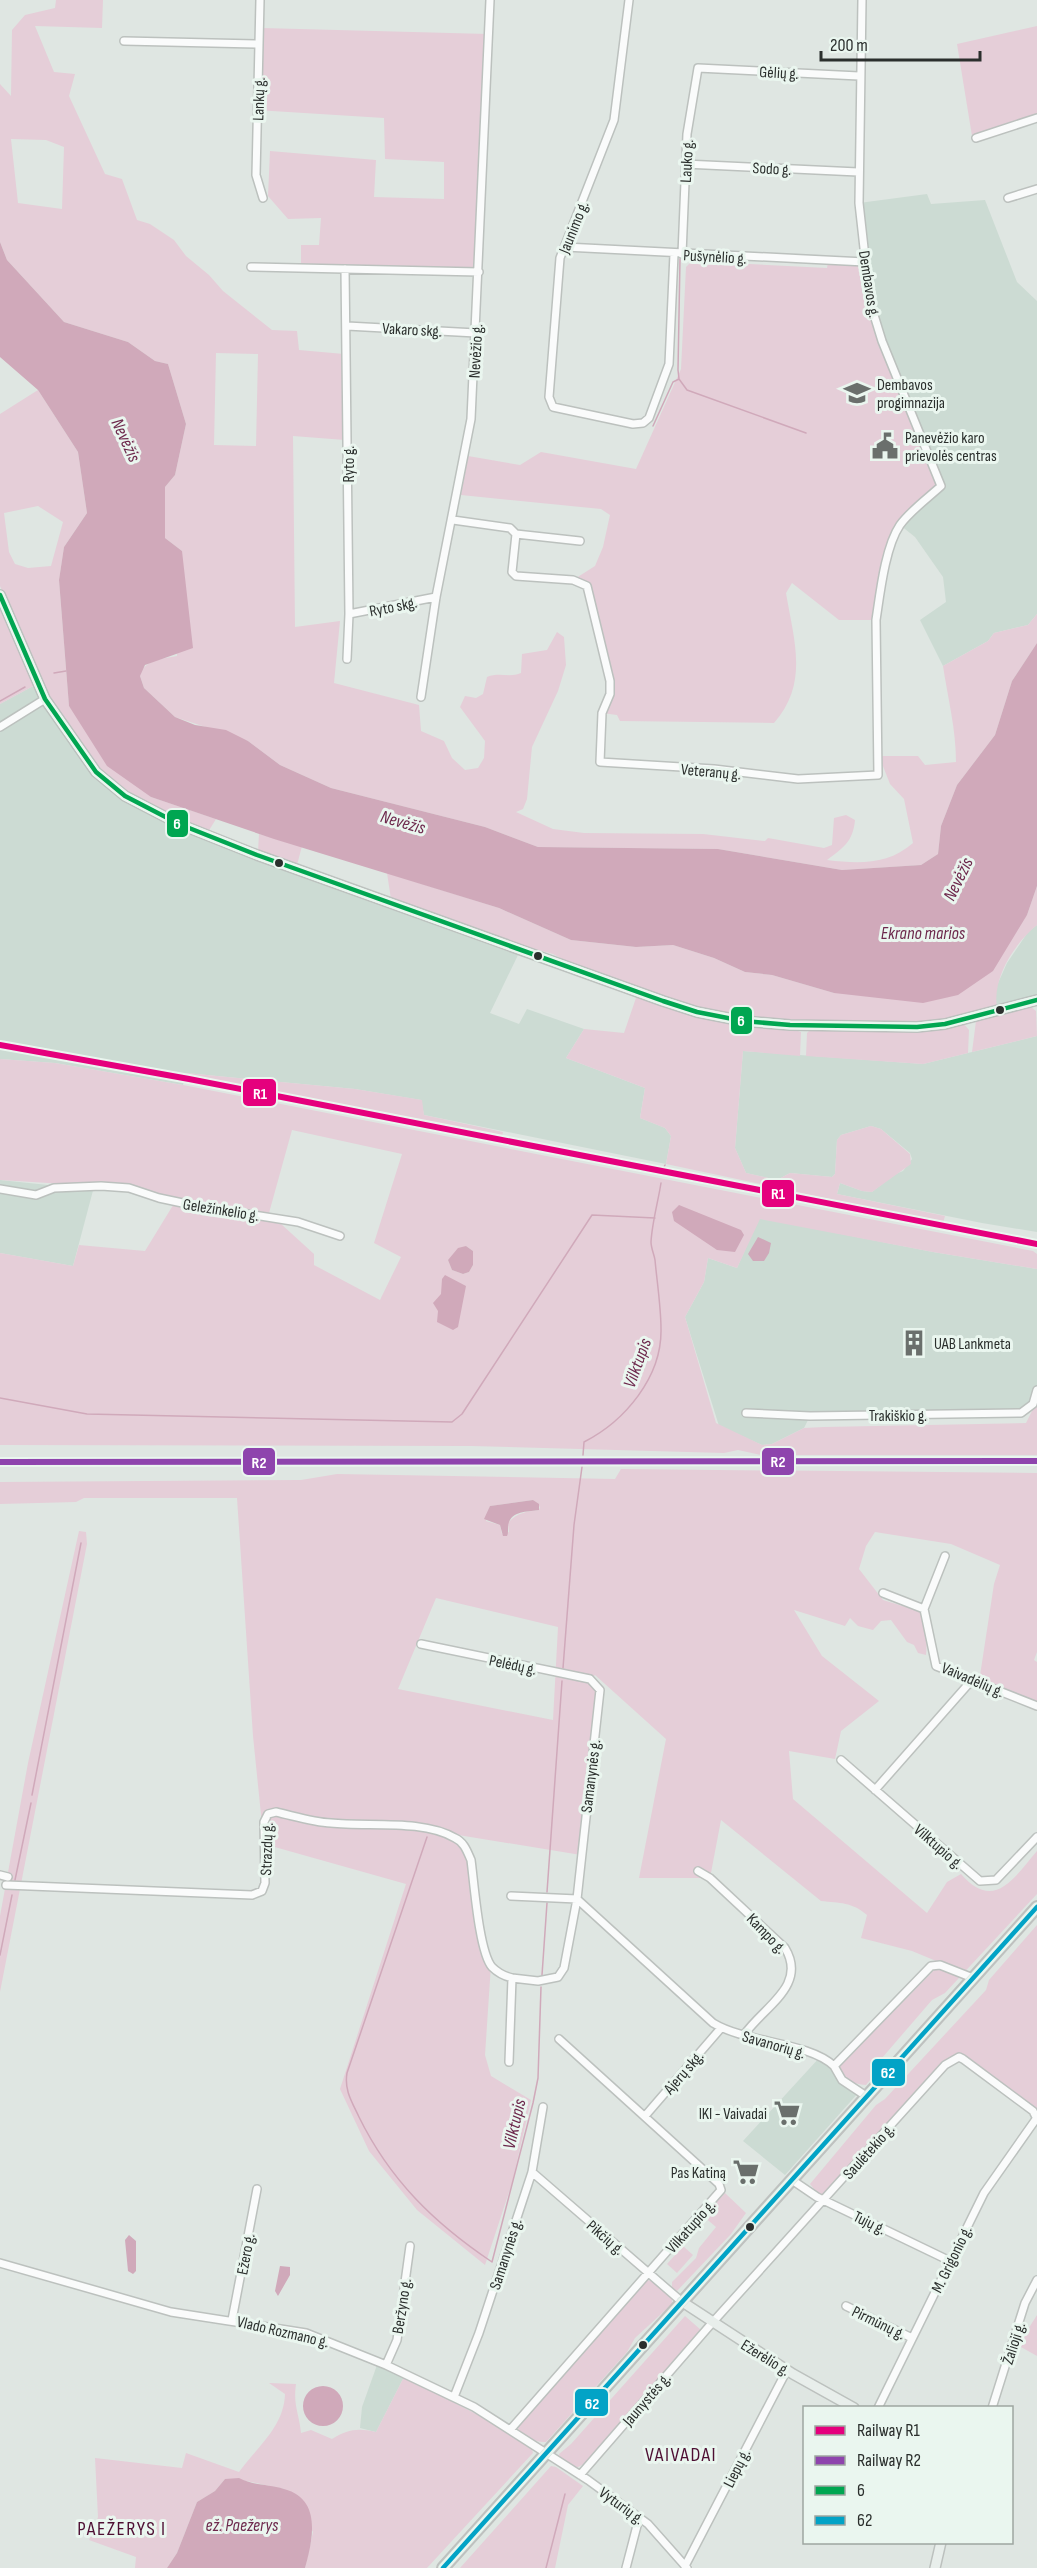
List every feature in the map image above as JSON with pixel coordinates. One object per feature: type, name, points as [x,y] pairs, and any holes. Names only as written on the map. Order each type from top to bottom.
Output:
[{"type":"main road","points":[[0,595],[45,699],[105,781],[125,796],[179,824],[270,860],[688,1010],[723,1018],[790,1025],[917,1027],[958,1021],[1037,1000]]},
{"type":"main road","points":[[443,2568],[866,2096],[1035,1912]]},
{"type":"main road","name":"Ežerėlio g.","points":[[681,2301],[712,2324],[786,2370],[850,2406]]},
{"type":"main road","points":[[935,2568],[941,2544]]},
{"type":"street","name":"Lankų g.","points":[[260,0],[256,174],[263,198]]},
{"type":"street","name":"Nevėžio g.","points":[[421,697],[436,597],[453,520],[471,419],[490,0]]},
{"type":"street","name":"Jaunimo g.","points":[[629,0],[614,120],[559,262],[550,403],[556,409],[638,424],[650,418],[668,372],[674,254]]},
{"type":"street","name":"Dembavos g.","points":[[862,0],[858,172],[870,302],[879,333],[941,486],[900,525],[894,537]]},
{"type":"street","points":[[124,41],[259,44]]},
{"type":"street","name":"Gėlių g.","points":[[698,68],[859,76]]},
{"type":"street","name":"Lauko g.","points":[[682,254],[688,127],[698,68]]},
{"type":"street","points":[[976,138],[1037,118]]},
{"type":"street","name":"Sodo g.","points":[[686,164],[858,172]]},
{"type":"street","points":[[1008,198],[1037,189]]},
{"type":"street","name":"Pušynėlio g.","points":[[565,247],[865,262]]},
{"type":"street","points":[[251,267],[479,272]]},
{"type":"street","name":"Ryto g.","points":[[345,268],[349,614],[347,659]]},
{"type":"street","name":"Vakaro skg.","points":[[347,326],[476,333]]},
{"type":"street","points":[[453,520],[510,528],[516,534],[580,540]]},
{"type":"street","name":"Veteranų g.","points":[[516,534],[512,572],[516,576],[573,580],[587,586],[610,681],[610,694],[602,713],[600,762],[714,769],[798,779],[878,775],[876,620],[894,537]]},
{"type":"street","name":"Ryto skg.","points":[[349,614],[436,597]]},
{"type":"street","points":[[0,727],[45,699]]},
{"type":"street","name":"Geležinkelio g.","points":[[0,1189],[36,1196],[54,1188],[101,1186],[129,1188],[192,1205],[298,1222],[340,1236]]},
{"type":"street","name":"Trakiškio g.","points":[[746,1413],[827,1416],[1021,1413],[1033,1404],[1037,1390]]},
{"type":"street","points":[[883,1593],[924,1609],[945,1556]]},
{"type":"street","name":"Vaivadėlių g.","points":[[924,1609],[936,1666],[1037,1706]]},
{"type":"street","name":"Pelėdų g.","points":[[421,1644],[590,1679],[600,1690]]},
{"type":"street","points":[[875,1790],[972,1680]]},
{"type":"street","name":"Samanynės g.","points":[[512,1978],[538,1981],[558,1977],[564,1968],[577,1899],[600,1690]]},
{"type":"street","name":"Vilktupio g.","points":[[841,1761],[980,1881],[996,1880],[1037,1837]]},
{"type":"street","name":"Strazdų g.","points":[[6,1885],[252,1894],[262,1892],[266,1883],[264,1822],[268,1814],[276,1812],[329,1823],[420,1827],[443,1832],[458,1839],[466,1848],[471,1860],[484,1947],[491,1965],[502,1975],[512,1978]]},
{"type":"street","name":"Kampo g.","points":[[698,1871],[718,1886],[785,1948],[792,1960],[792,1973],[787,1987],[744,2035]]},
{"type":"street","points":[[0,1875],[8,1877]]},
{"type":"street","points":[[511,1896],[577,1899]]},
{"type":"street","name":"Savanorių g.","points":[[577,1899],[721,2028],[820,2057],[834,2066]]},
{"type":"street","points":[[866,2096],[842,2080],[834,2066],[931,1966],[940,1965],[973,1978]]},
{"type":"street","points":[[510,2062],[512,1978]]},
{"type":"street","name":"Ajerų skg.","points":[[645,2116],[721,2028]]},
{"type":"street","name":"Vilkatupio g.","points":[[510,2430],[715,2198],[721,2188],[559,2039]]},
{"type":"street","name":"Saulėtekio g.","points":[[712,2324],[945,2065],[959,2057],[1033,2111],[1036,2119]]},
{"type":"street","name":"Samanynės g.","points":[[454,2397],[480,2333],[532,2172],[543,2107]]},
{"type":"street","name":"M. Grigonio g.","points":[[879,2406],[984,2193],[1036,2119]]},
{"type":"street","name":"Pikčių g.","points":[[532,2172],[681,2301]]},
{"type":"street","name":"Tujų g.","points":[[792,2180],[823,2200],[950,2261]]},
{"type":"street","name":"Ežero g.","points":[[232,2320],[257,2189]]},
{"type":"street","name":"Beržyno g.","points":[[386,2365],[397,2340],[410,2246]]},
{"type":"street","name":"Vlado Rozmano g.","points":[[0,2263],[171,2312],[306,2333],[386,2365],[454,2397],[547,2452]]},
{"type":"street","name":"Žalioji g.","points":[[993,2406],[1025,2303],[1037,2280]]},
{"type":"street","name":"Pirmūnų g.","points":[[846,2306],[912,2338]]},
{"type":"street","name":"Jaunystės g.","points":[[580,2475],[712,2324]]},
{"type":"street","name":"Liepų g.","points":[[686,2567],[786,2370]]},
{"type":"street","name":"Vyturių g.","points":[[547,2452],[648,2524],[686,2567]]},
{"type":"street","points":[[626,2568],[639,2517]]},
{"type":"shaded area","points":[[56,0],[103,0],[102,28],[35,26],[54,72],[75,74],[69,96],[105,174],[122,179],[137,220],[150,224],[174,240],[186,256],[209,275],[223,291],[272,330],[297,331],[299,350],[344,354],[345,440],[293,436],[295,627],[340,621],[334,683],[419,705],[421,731],[444,741],[452,758],[465,770],[478,768],[484,758],[485,741],[460,707],[465,696],[476,698],[483,694],[487,677],[521,673],[522,654],[547,650],[557,632],[564,637],[566,665],[558,691],[532,747],[527,799],[523,809],[516,812],[553,829],[584,833],[703,834],[765,841],[768,838],[824,848],[832,845],[834,818],[846,815],[855,820],[852,834],[842,848],[827,860],[873,861],[894,855],[913,843],[904,799],[890,784],[879,756],[918,756],[925,765],[956,762],[953,726],[943,666],[988,641],[994,633],[1028,625],[1037,614],[1037,643],[1012,681],[995,735],[957,785],[941,826],[938,854],[921,865],[842,870],[718,849],[538,847],[485,827],[331,788],[280,765],[248,741],[175,717],[144,688],[140,676],[146,666],[155,661],[177,656],[182,551],[165,538],[165,487],[175,475],[186,424],[168,364],[155,361],[128,342],[64,322],[7,260],[0,242],[0,84],[11,96],[12,30],[25,15],[55,8]],"holes":[[[11,139],[46,140],[64,147],[62,209],[18,203]],[[216,353],[258,354],[256,446],[214,445]]]},
{"type":"shaded area","points":[[1037,26],[1037,116],[972,136],[957,44]]},
{"type":"shaded area","points":[[262,28],[488,34],[475,270],[301,265],[301,245],[319,245],[321,218],[288,219],[268,196],[270,151],[376,160],[374,197],[444,199],[444,162],[385,159],[384,118],[256,110]]},
{"type":"shaded area","points":[[927,194],[931,204],[985,200],[1017,282],[1037,301],[1037,614],[1028,625],[994,633],[988,641],[943,666],[920,620],[946,602],[943,577],[915,537],[900,525],[859,203]]},
{"type":"shaded area","points":[[692,261],[827,268],[828,262],[865,262],[870,302],[941,486],[900,525],[894,537],[876,620],[839,620],[792,583],[786,593],[795,645],[795,677],[792,693],[774,723],[620,721],[617,715],[602,713],[610,694],[587,586],[573,580],[595,566],[603,547],[610,515],[601,509],[461,495],[468,456],[520,465],[541,452],[636,469],[681,369],[686,267]]},
{"type":"shaded area","points":[[38,390],[78,452],[87,513],[64,547],[59,580],[69,706],[151,797],[216,819],[208,832],[128,793],[99,769],[47,693],[0,586],[0,414]],"holes":[[[38,506],[63,522],[51,566],[28,568],[15,564],[9,552],[4,513]]]},
{"type":"shaded area","points":[[0,595],[35,685],[0,704]]},
{"type":"shaded area","points":[[35,685],[76,747],[145,811],[519,953],[490,1013],[519,1024],[527,1009],[584,1029],[566,1058],[645,1088],[640,1118],[665,1128],[671,1136],[666,1164],[424,1115],[421,1100],[355,1089],[186,1073],[183,1085],[55,1063],[0,1059],[0,704]]},
{"type":"shaded area","points":[[259,834],[302,846],[297,865],[258,851]]},
{"type":"shaded area","points":[[387,873],[499,908],[571,940],[636,947],[673,945],[714,958],[745,972],[772,975],[834,993],[1027,915],[1037,886],[1037,925],[1020,942],[1001,974],[996,997],[997,1008],[939,1022],[750,1019],[698,1009],[570,963],[553,954],[520,945],[391,899]]},
{"type":"shaded area","points":[[1037,925],[1037,996],[997,1008],[994,992],[1007,963],[1028,932]]},
{"type":"shaded area","points":[[637,995],[723,1023],[789,1028],[801,1032],[800,1056],[743,1051],[735,1148],[746,1173],[777,1180],[790,1173],[832,1177],[835,1174],[837,1140],[841,1135],[871,1126],[881,1129],[910,1154],[911,1164],[872,1192],[840,1183],[837,1194],[945,1216],[943,1223],[666,1164],[671,1136],[665,1128],[640,1118],[645,1088],[566,1058],[584,1029],[624,1033]]},
{"type":"shaded area","points":[[1030,1006],[1036,1011],[1037,1036],[972,1052],[976,1021]]},
{"type":"shaded area","points":[[964,1024],[969,1030],[968,1053],[923,1064],[806,1056],[807,1033],[810,1030]]},
{"type":"shaded area","points":[[1037,1036],[1037,1232],[837,1194],[840,1183],[872,1192],[893,1175],[903,1171],[912,1159],[910,1153],[881,1129],[871,1126],[841,1135],[837,1140],[835,1174],[832,1177],[790,1173],[777,1180],[746,1173],[735,1148],[743,1051],[923,1064]]},
{"type":"shaded area","points":[[0,1059],[55,1063],[183,1085],[1033,1251],[1037,1254],[1037,1269],[760,1219],[737,1268],[708,1258],[704,1282],[685,1317],[716,1423],[762,1445],[772,1444],[804,1428],[1026,1423],[1037,1401],[1037,1455],[761,1455],[738,1450],[724,1453],[471,1446],[0,1445],[0,1253],[73,1266],[79,1245],[145,1251],[175,1202],[129,1188],[0,1180]],"holes":[[[292,1130],[402,1154],[374,1243],[401,1257],[380,1300],[314,1265],[314,1254],[269,1213]],[[466,1246],[473,1251],[473,1265],[469,1272],[463,1274],[452,1270],[448,1260]]]},
{"type":"shaded area","points":[[186,1073],[355,1089],[422,1100],[424,1115],[503,1132],[502,1137],[185,1075]]},
{"type":"shaded area","points":[[0,1180],[48,1185],[95,1183],[73,1266],[0,1253]]},
{"type":"shaded area","points":[[759,1218],[933,1252],[1037,1269],[1037,1390],[1027,1410],[810,1416],[804,1428],[772,1444],[762,1445],[719,1426],[685,1317],[704,1282],[708,1258],[737,1268]]},
{"type":"shaded area","points":[[621,1469],[1037,1473],[1037,1652],[1034,1660],[1037,1662],[1037,1706],[979,1682],[994,1584],[1000,1565],[951,1544],[875,1532],[866,1546],[859,1569],[883,1600],[922,1612],[927,1639],[926,1655],[918,1653],[914,1645],[907,1642],[891,1620],[881,1621],[873,1630],[858,1626],[850,1618],[845,1626],[794,1610],[822,1656],[879,1701],[841,1731],[835,1759],[789,1751],[793,1799],[927,1913],[947,1882],[961,1874],[973,1885],[993,1891],[1012,1880],[1037,1851],[1037,1894],[945,1993],[932,2000],[882,2058],[880,2068],[866,2085],[857,2084],[843,2075],[840,2066],[941,1963],[912,1951],[861,1938],[867,1915],[851,1905],[821,1901],[721,1820],[710,1878],[639,1878],[666,1739],[595,1675],[590,1680],[598,1686],[581,1855],[446,1833],[466,1848],[484,1947],[491,1965],[485,2055],[491,2076],[531,2100],[512,2183],[485,2265],[417,2210],[369,2151],[340,2089],[406,1884],[264,1844],[253,1736],[237,1498],[84,1498],[76,1502],[0,1504],[0,1482],[301,1480],[337,1474],[615,1479]],"holes":[[[533,1500],[540,1507],[539,1510],[522,1513],[515,1517],[508,1523],[509,1532],[502,1534],[500,1525],[486,1521],[490,1506]],[[436,1598],[558,1627],[553,1720],[398,1689]]]},
{"type":"shaded area","points":[[79,1531],[86,1532],[87,1544],[0,1992],[0,1916],[28,1763]]},
{"type":"shaded area","points":[[1037,1925],[1037,2119],[1033,2111],[963,2059],[954,2059],[823,2200],[810,2184],[876,2105],[885,2099],[986,1990],[989,1980]]},
{"type":"shaded area","points":[[820,2057],[859,2092],[785,2175],[743,2141]]},
{"type":"shaded area","points":[[725,2193],[746,2213],[731,2234],[677,2291],[672,2288],[672,2282],[696,2258],[699,2248],[716,2227],[703,2216]]},
{"type":"shaded area","points":[[683,2246],[693,2255],[677,2273],[667,2264]]},
{"type":"shaded area","points":[[647,2280],[652,2281],[672,2297],[672,2304],[635,2338],[627,2352],[546,2442],[524,2435],[518,2429],[519,2423]]},
{"type":"shaded area","points":[[1037,2315],[1037,2356],[1021,2347],[1025,2334]]},
{"type":"shaded area","points":[[685,2316],[701,2330],[588,2462],[576,2468],[560,2458],[559,2454],[571,2444]]},
{"type":"shaded area","points":[[377,2365],[404,2377],[376,2432],[360,2428],[362,2407]]},
{"type":"shaded area","points":[[404,2377],[480,2416],[532,2449],[533,2453],[427,2568],[305,2568],[313,2532],[284,2489],[232,2479],[225,2479],[215,2491],[197,2502],[177,2553],[167,2568],[135,2568],[136,2557],[89,2540],[98,2517],[95,2458],[182,2468],[186,2453],[239,2472],[275,2427],[280,2417],[285,2394],[269,2383],[296,2384],[296,2404],[301,2433],[311,2430],[332,2439],[353,2430],[376,2432]]},
{"type":"shaded area","points":[[551,2466],[556,2467],[583,2486],[568,2505],[555,2568],[460,2568]]},
{"type":"water","name":"Ekrano marios","points":[[0,242],[7,260],[64,322],[128,342],[155,361],[168,364],[186,424],[175,475],[165,487],[165,538],[182,551],[193,648],[145,665],[140,676],[144,688],[175,717],[195,725],[226,730],[248,741],[280,765],[331,788],[485,827],[538,847],[718,849],[842,870],[921,865],[938,854],[941,826],[957,785],[995,735],[1012,681],[1037,643],[1037,886],[1027,915],[993,971],[958,995],[923,1003],[834,993],[772,975],[745,972],[714,958],[673,945],[636,947],[571,940],[499,908],[274,839],[151,797],[107,766],[69,706],[59,580],[64,547],[87,513],[78,452],[38,390],[0,357]]},
{"type":"water","points":[[679,1205],[741,1230],[744,1235],[735,1252],[717,1250],[674,1221],[672,1212]]},
{"type":"water","points":[[758,1237],[771,1243],[764,1261],[753,1261],[748,1254]]},
{"type":"water","points":[[466,1246],[473,1251],[473,1265],[469,1272],[463,1274],[452,1270],[448,1260],[458,1248]]},
{"type":"water","points":[[445,1275],[466,1286],[458,1327],[453,1330],[437,1322],[438,1311],[433,1303],[441,1294],[442,1279]]},
{"type":"water","points":[[533,1500],[539,1504],[539,1510],[522,1512],[511,1518],[507,1536],[503,1536],[500,1525],[484,1519],[490,1506]]},
{"type":"water","points":[[129,2235],[136,2241],[136,2271],[133,2274],[128,2271],[125,2240]]},
{"type":"water","points":[[280,2266],[290,2267],[290,2275],[278,2296],[275,2291]]},
{"type":"water","points":[[323,2386],[337,2392],[343,2406],[337,2420],[323,2426],[309,2420],[303,2406],[309,2392]]},
{"type":"water","name":"ež. Paežerys","points":[[239,2478],[284,2489],[296,2494],[304,2501],[312,2521],[305,2568],[167,2568],[177,2553],[197,2502],[215,2491],[225,2479]]},
{"type":"waterway","points":[[680,259],[679,379],[687,390],[806,433]]},
{"type":"waterway","points":[[653,426],[673,382],[679,379]]},
{"type":"waterway","points":[[54,673],[66,671]]},
{"type":"waterway","points":[[0,701],[25,687]]},
{"type":"waterway","name":"Vilktupis","points":[[583,1455],[584,1442],[613,1422],[638,1396],[648,1380],[660,1347],[660,1303],[651,1242],[661,1183]]},
{"type":"waterway","points":[[0,1398],[87,1414],[452,1422],[462,1414],[592,1215],[655,1218]]},
{"type":"waterway","name":"Vilktupis","points":[[563,1668],[574,1525],[582,1467]]},
{"type":"waterway","points":[[32,1795],[81,1543]]},
{"type":"waterway","name":"Vilktupis","points":[[547,1892],[562,1681]]},
{"type":"waterway","points":[[15,1880],[31,1803]]},
{"type":"waterway","points":[[427,1837],[347,2073],[347,2085],[351,2101],[371,2140],[399,2180],[451,2232],[492,2262],[538,2078],[541,1987]]},
{"type":"waterway","points":[[0,1955],[12,1895]]},
{"type":"waterway","name":"Vilktupis","points":[[542,1975],[547,1903]]},
{"type":"waterway","name":"Vilktupis","points":[[546,2568],[565,2494]]},
{"type":"railway","points":[[0,1045],[189,1079],[1037,1244]]},
{"type":"railway","points":[[0,1462],[1037,1461]]},
{"type":"rail line","name":"R1","points":[[0,1045],[189,1079],[1037,1244]]},
{"type":"rail line","name":"R2","points":[[0,1462],[1037,1461]]},
{"type":"transit line","name":"6","points":[[0,595],[45,699],[96,772],[125,796],[179,824],[257,855],[663,1001],[697,1012],[743,1021],[790,1025],[917,1027],[945,1024],[1037,1000]]},
{"type":"transit line","name":"62","points":[[443,2568],[1037,1907]]},
{"type":"place","name":"Dembavos progimnazija","points":[[857,393]]},
{"type":"place","name":"Panevėžio karo prievolės centras","points":[[885,446]]},
{"type":"place","name":"UAB Lankmeta","points":[[914,1343]]},
{"type":"place","name":"IKI - Vaivadai","points":[[787,2113]]},
{"type":"place","name":"Pas Katiną","points":[[746,2172]]},
{"type":"district","name":"VAIVADAI","points":[[681,2454]]},
{"type":"district","name":"PAEŽERYS I","points":[[122,2528]]},
{"type":"water label","name":"Nevėžis","points":[[126,440]]},
{"type":"water label","name":"Nevėžis","points":[[403,822]]},
{"type":"water label","name":"Nevėžis","points":[[958,879]]}]
